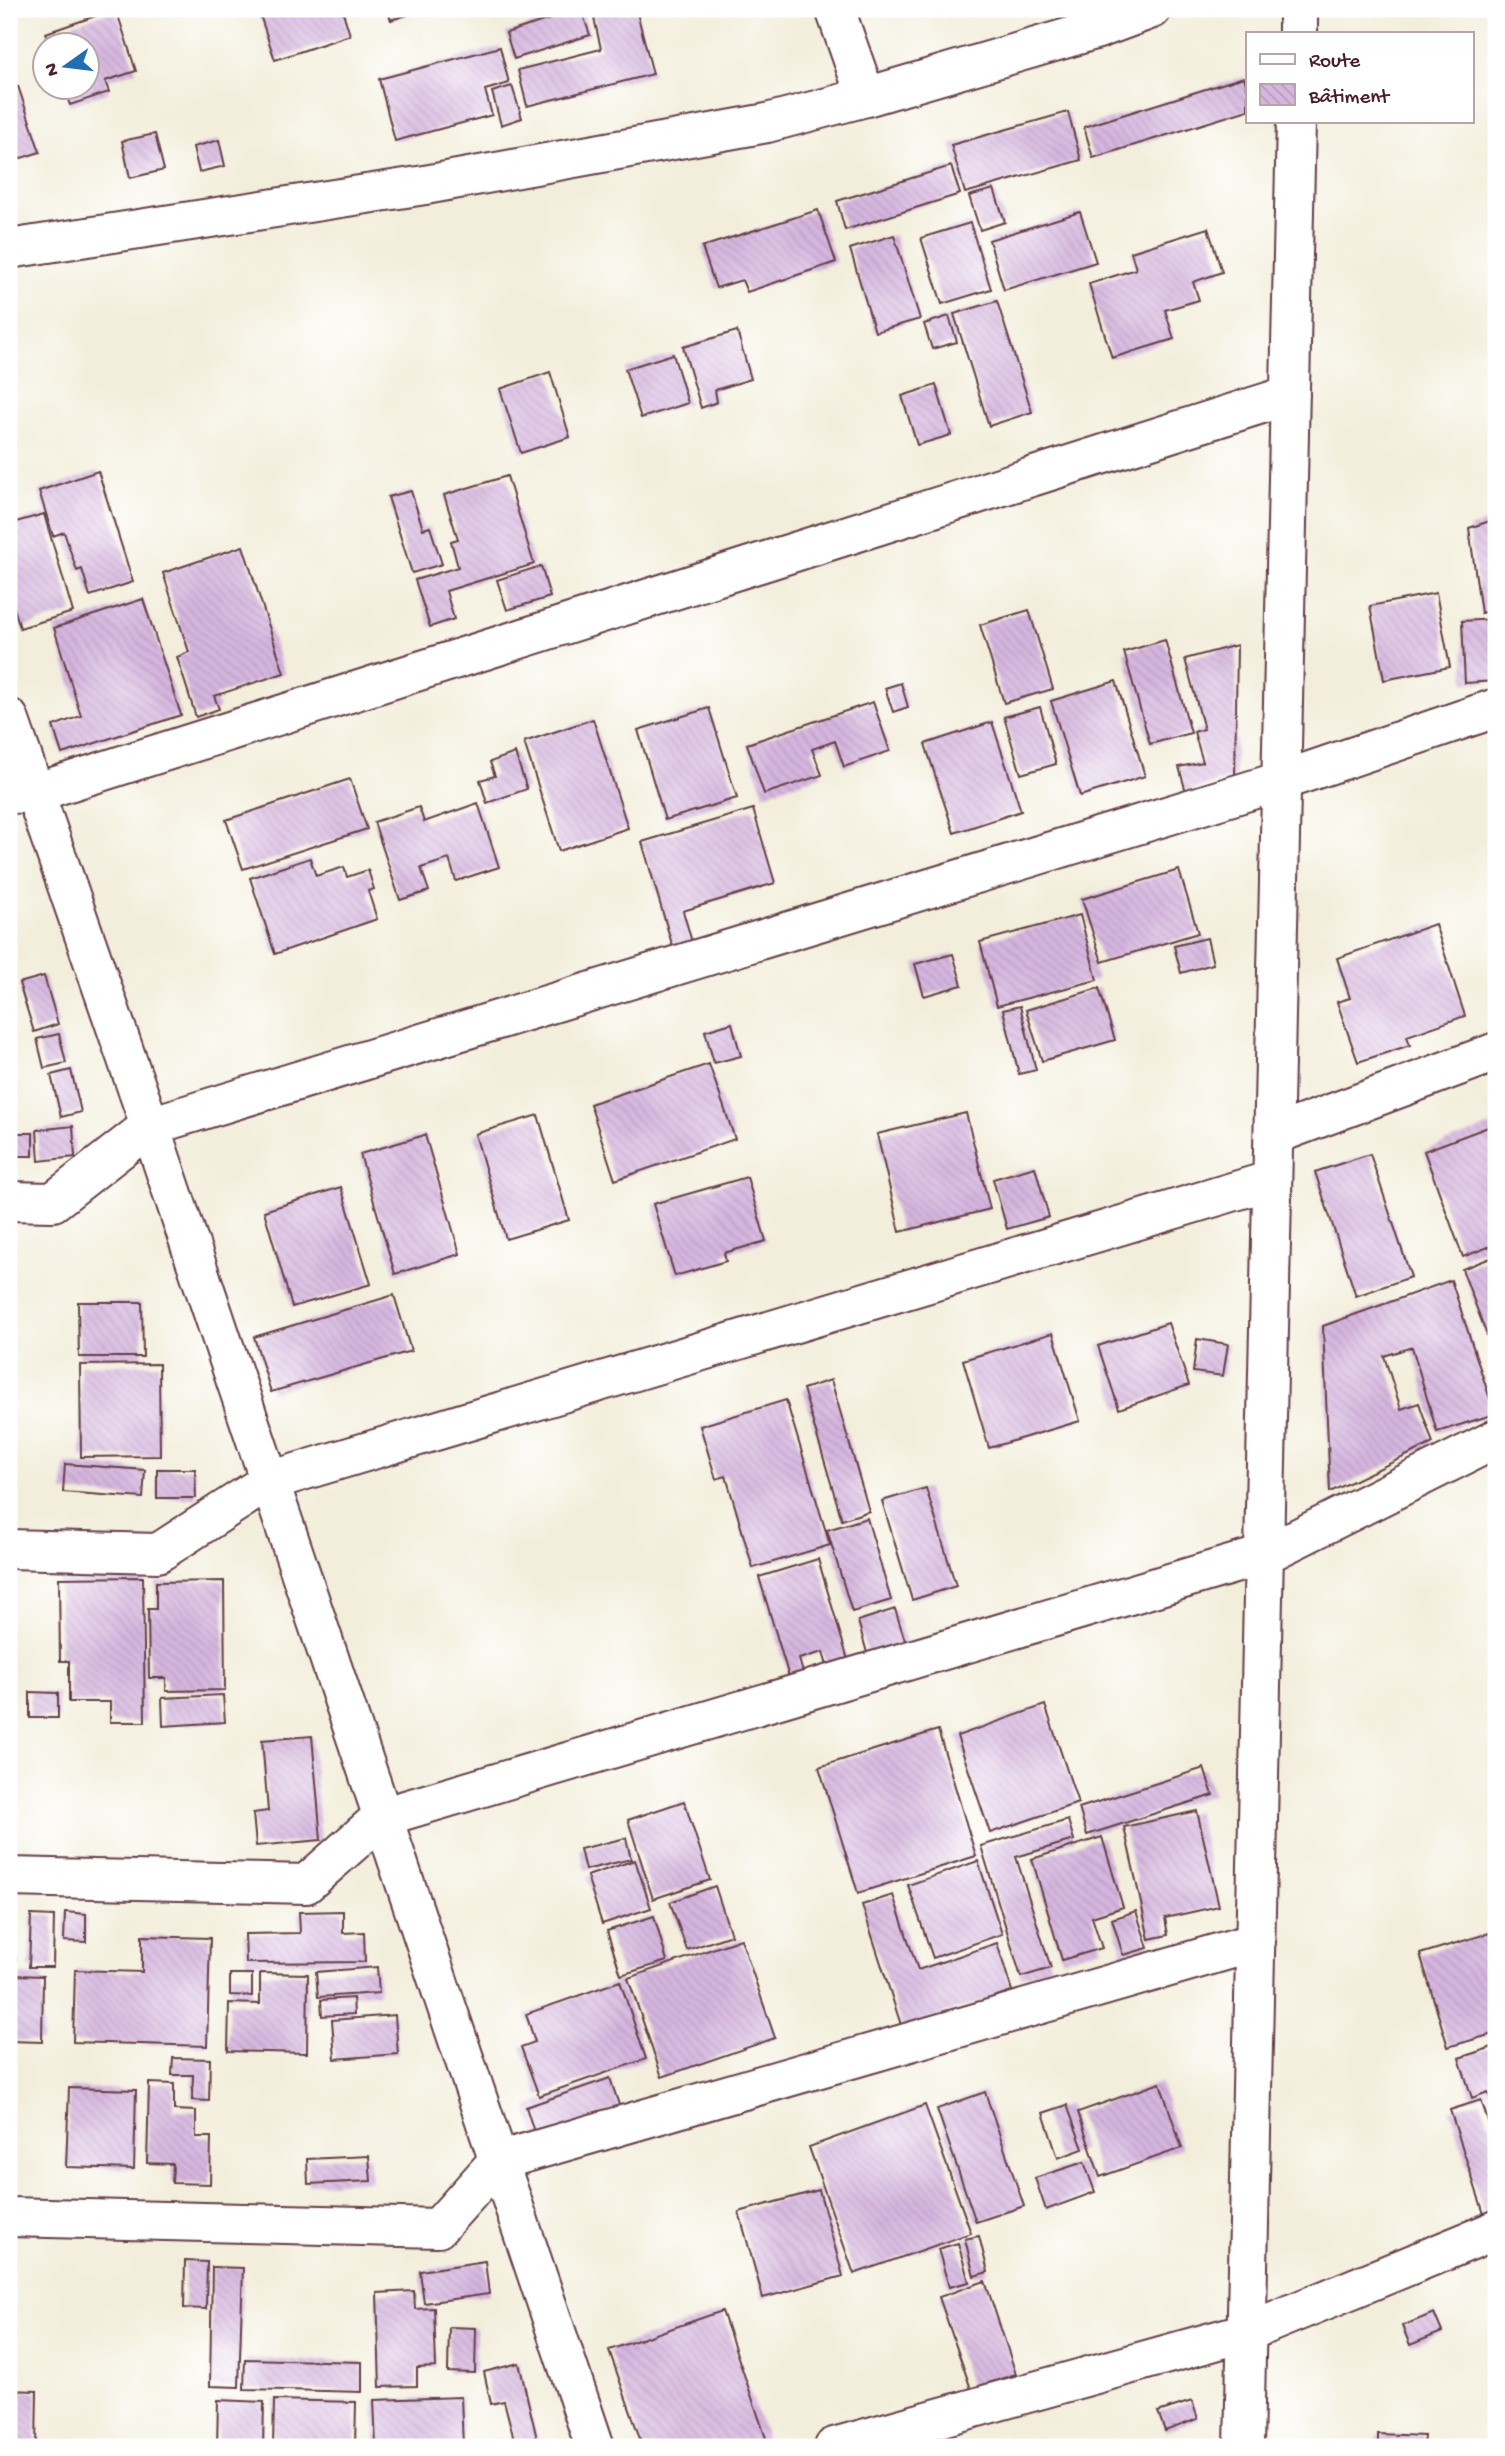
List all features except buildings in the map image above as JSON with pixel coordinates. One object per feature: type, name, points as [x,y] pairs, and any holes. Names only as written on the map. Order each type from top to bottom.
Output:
[{"type":"street","points":[[835,9],[866,97]]},
{"type":"street","points":[[9,249],[425,185],[767,123],[1098,29],[1152,9]]},
{"type":"street","points":[[1297,32],[1298,9]]},
{"type":"street","points":[[1244,2447],[1296,122]]},
{"type":"street","points":[[21,794],[1290,395]]},
{"type":"street","points":[[9,1201],[53,1202],[150,1126],[1281,781],[1496,708]]},
{"type":"street","points":[[9,718],[21,794],[150,1126],[595,2447]]},
{"type":"street","points":[[1274,1135],[1496,1052]]},
{"type":"street","points":[[9,1549],[158,1553],[269,1481],[1272,1180]]},
{"type":"street","points":[[9,1877],[306,1884],[382,1817],[1264,1555],[1496,1439]]},
{"type":"street","points":[[9,2217],[438,2228],[498,2161],[1256,1942]]},
{"type":"street","points":[[834,2447],[1247,2332],[1496,2230]]}]
